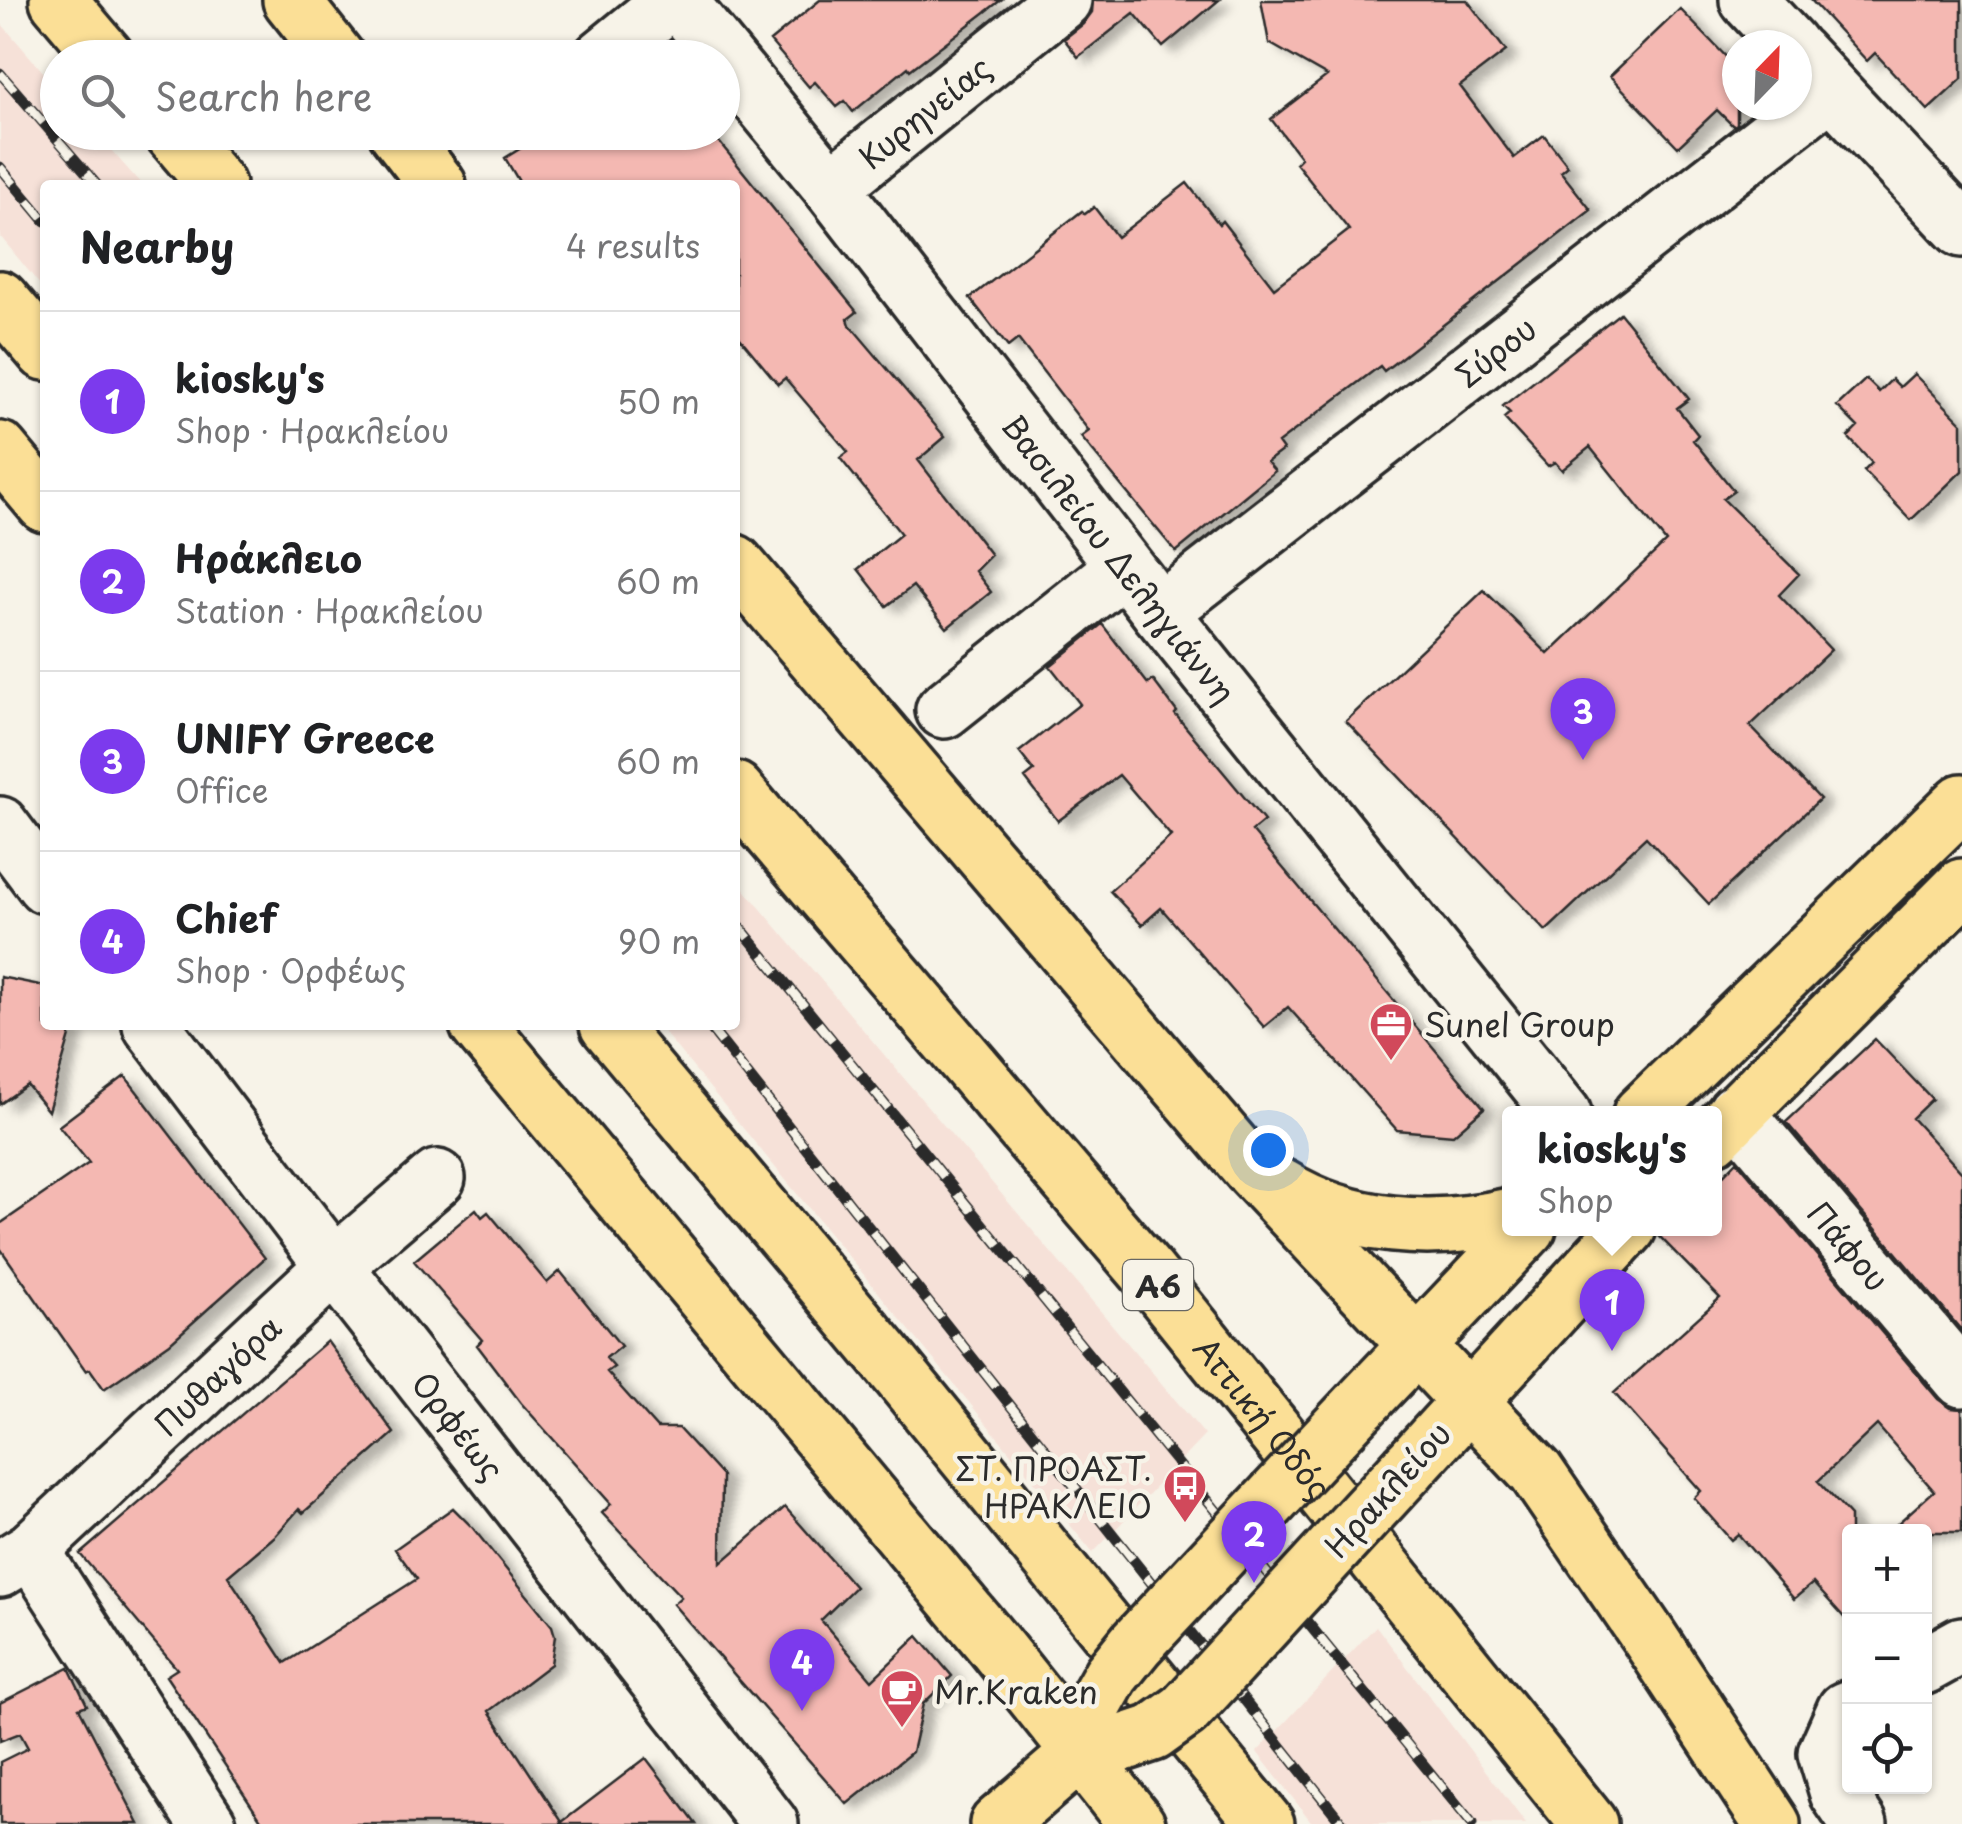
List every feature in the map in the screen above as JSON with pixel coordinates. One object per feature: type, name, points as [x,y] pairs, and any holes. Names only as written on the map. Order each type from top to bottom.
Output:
[{"type":"main road","points":[[58,0],[92,40]]},
{"type":"main road","points":[[291,0],[323,40]]},
{"type":"main road","points":[[187,150],[213,180]]},
{"type":"main road","points":[[411,150],[434,180]]},
{"type":"main road","points":[[0,298],[40,346]]},
{"type":"main road","points":[[0,450],[40,498]]},
{"type":"main road","points":[[740,569],[1250,1168],[1536,1472],[1772,1824]]},
{"type":"main road","name":"Αττική Οδός","points":[[740,796],[1147,1272],[1589,1824]]},
{"type":"main road","points":[[1648,1106],[1962,802]]},
{"type":"main road","points":[[1725,1124],[1962,888]]},
{"type":"main road","points":[[482,1030],[1097,1736],[1137,1824]]},
{"type":"main road","points":[[612,1030],[1266,1824]]},
{"type":"main road","points":[[1250,1168],[1299,1198],[1354,1218],[1409,1226],[1459,1225],[1502,1217]]},
{"type":"main road","name":"Ηρακλείου","points":[[998,1824],[1097,1736],[1111,1674],[1136,1644],[1520,1236]]},
{"type":"main road","name":"Ηρακλείου","points":[[1097,1736],[1153,1734],[1185,1710],[1621,1236]]},
{"type":"street","points":[[625,40],[675,0]]},
{"type":"street","name":"Βασιλείου Δεληγιάννη","points":[[675,0],[708,40]]},
{"type":"street","name":"Κυρηνείας","points":[[831,187],[1063,0]]},
{"type":"street","points":[[1748,0],[1776,30]]},
{"type":"street","points":[[1814,72],[1962,229]]},
{"type":"street","name":"Σύρου","points":[[1160,612],[1814,72]]},
{"type":"street","name":"Βασιλείου Δεληγιάννη","points":[[740,78],[831,187],[1160,612],[1557,1106]]},
{"type":"street","points":[[944,710],[1124,566]]},
{"type":"street","points":[[0,825],[40,878]]},
{"type":"street","name":"Ορφέως","points":[[155,1030],[770,1824]]},
{"type":"street","name":"Πάφου","points":[[1725,1124],[1962,1378]]},
{"type":"street","name":"Πυθαγόρα","points":[[15,1560],[334,1266],[437,1178]]},
{"type":"street","points":[[15,1560],[208,1824]]},
{"type":"street","points":[[1932,1662],[1962,1645]]},
{"type":"street","points":[[1838,1730],[1838,1793],[1859,1824]]},
{"type":"shaded area","points":[[0,22],[40,68],[40,150],[111,150],[138,180],[40,180],[40,285],[0,236]]},
{"type":"shaded area","points":[[740,884],[1205,1435],[1093,1553],[662,1030],[740,1030]]},
{"type":"shaded area","points":[[1376,1626],[1526,1824],[1313,1824],[1257,1752]]},
{"type":"building","points":[[820,0],[1001,0],[853,112],[845,101],[837,107],[815,82],[809,87],[770,41]]},
{"type":"building","points":[[1093,0],[1219,0],[1163,47],[1134,13],[1078,57],[1064,39],[1092,12]]},
{"type":"building","points":[[1261,0],[1467,0],[1506,51],[1460,86],[1514,158],[1544,135],[1568,166],[1561,172],[1591,210],[1384,371],[1380,366],[1278,443],[1283,450],[1267,462],[1275,471],[1176,552],[1081,437],[1089,431],[1018,339],[1008,347],[970,298],[1082,211],[1085,214],[1094,207],[1117,237],[1187,183],[1274,288],[1349,230],[1296,163],[1301,158],[1271,119],[1327,76],[1269,43]]},
{"type":"building","points":[[1811,0],[1962,0],[1962,79],[1928,110],[1875,53],[1867,61]]},
{"type":"building","points":[[1680,9],[1722,52],[1722,115],[1717,110],[1678,147],[1610,76]]},
{"type":"building","points":[[518,150],[726,150],[857,312],[848,319],[850,325],[945,437],[918,460],[991,555],[975,571],[991,592],[947,628],[913,586],[887,606],[858,569],[901,534],[840,458],[848,452],[785,378],[778,384],[740,338],[740,180],[518,180],[505,158]]},
{"type":"building","points":[[1620,313],[1689,399],[1677,408],[1698,435],[1693,440],[1734,491],[1723,499],[1799,574],[1779,595],[1831,650],[1750,726],[1820,799],[1709,904],[1646,837],[1546,931],[1346,721],[1484,590],[1548,654],[1666,542],[1590,447],[1562,470],[1555,462],[1548,466],[1504,418],[1510,413],[1503,406]]},
{"type":"building","points":[[1914,374],[1962,423],[1962,471],[1911,520],[1864,471],[1872,463],[1848,437],[1858,427],[1837,406],[1866,379],[1879,392],[1892,379],[1900,387]]},
{"type":"building","points":[[1102,624],[1148,684],[1153,680],[1175,714],[1264,821],[1252,831],[1484,1108],[1453,1135],[1397,1130],[1288,1007],[1264,1027],[1161,908],[1142,925],[1110,891],[1171,836],[1119,775],[1058,821],[1025,778],[1034,771],[1019,752],[1080,704],[1050,666]]},
{"type":"building","points":[[0,977],[40,985],[40,1030],[72,1030],[48,1111],[27,1085],[0,1104]]},
{"type":"building","points":[[1875,1039],[1932,1099],[1912,1118],[1962,1173],[1962,1331],[1786,1122]]},
{"type":"building","points":[[125,1076],[265,1258],[170,1343],[104,1389],[90,1369],[86,1371],[0,1248],[0,1224],[89,1163],[59,1126]]},
{"type":"building","points":[[1737,1161],[1938,1399],[1951,1408],[1962,1409],[1962,1532],[1932,1532],[1932,1524],[1897,1524],[1934,1491],[1877,1425],[1818,1481],[1850,1516],[1850,1524],[1842,1524],[1842,1615],[1813,1583],[1794,1599],[1738,1534],[1731,1540],[1694,1498],[1701,1491],[1614,1393],[1720,1298],[1659,1236],[1722,1236],[1722,1177]]},
{"type":"building","points":[[476,1209],[482,1217],[488,1212],[547,1283],[560,1271],[621,1346],[606,1358],[614,1367],[607,1372],[657,1428],[678,1428],[722,1476],[721,1563],[785,1507],[855,1587],[821,1620],[872,1680],[918,1636],[952,1676],[923,1704],[912,1752],[847,1804],[673,1604],[681,1597],[602,1513],[611,1504],[521,1403],[477,1345],[482,1340],[414,1261]]},
{"type":"building","points":[[327,1341],[394,1433],[303,1513],[299,1509],[275,1536],[228,1576],[285,1663],[417,1579],[395,1549],[453,1508],[552,1626],[555,1636],[551,1664],[489,1711],[562,1822],[646,1758],[696,1824],[264,1824],[166,1676],[177,1669],[80,1554]]},
{"type":"building","points":[[69,1668],[87,1705],[79,1708],[139,1824],[0,1824],[0,1762],[28,1748],[20,1733],[0,1741],[0,1703]]},
{"type":"railway","points":[[0,73],[40,119]]},
{"type":"railway","points":[[67,150],[93,180]]},
{"type":"railway","points":[[0,167],[40,215]]},
{"type":"railway","points":[[740,927],[1472,1824]]},
{"type":"railway","points":[[712,1030],[1343,1824]]},
{"type":"place","name":"UNIFY Greece","points":[[1583,760]]},
{"type":"place","name":"Sunel Group","points":[[1391,1062]]},
{"type":"place","name":"kiosky's","points":[[1612,1351]]},
{"type":"place","name":"ΣΤ. ΠΡΟΑΣΤ. ΗΡΑΚΛΕΙΟ","points":[[1185,1524]]},
{"type":"place","name":"Ηράκλειο","points":[[1254,1583]]},
{"type":"place","name":"Chief","points":[[802,1711]]},
{"type":"place","name":"Mr.Kraken","points":[[902,1729]]}]
